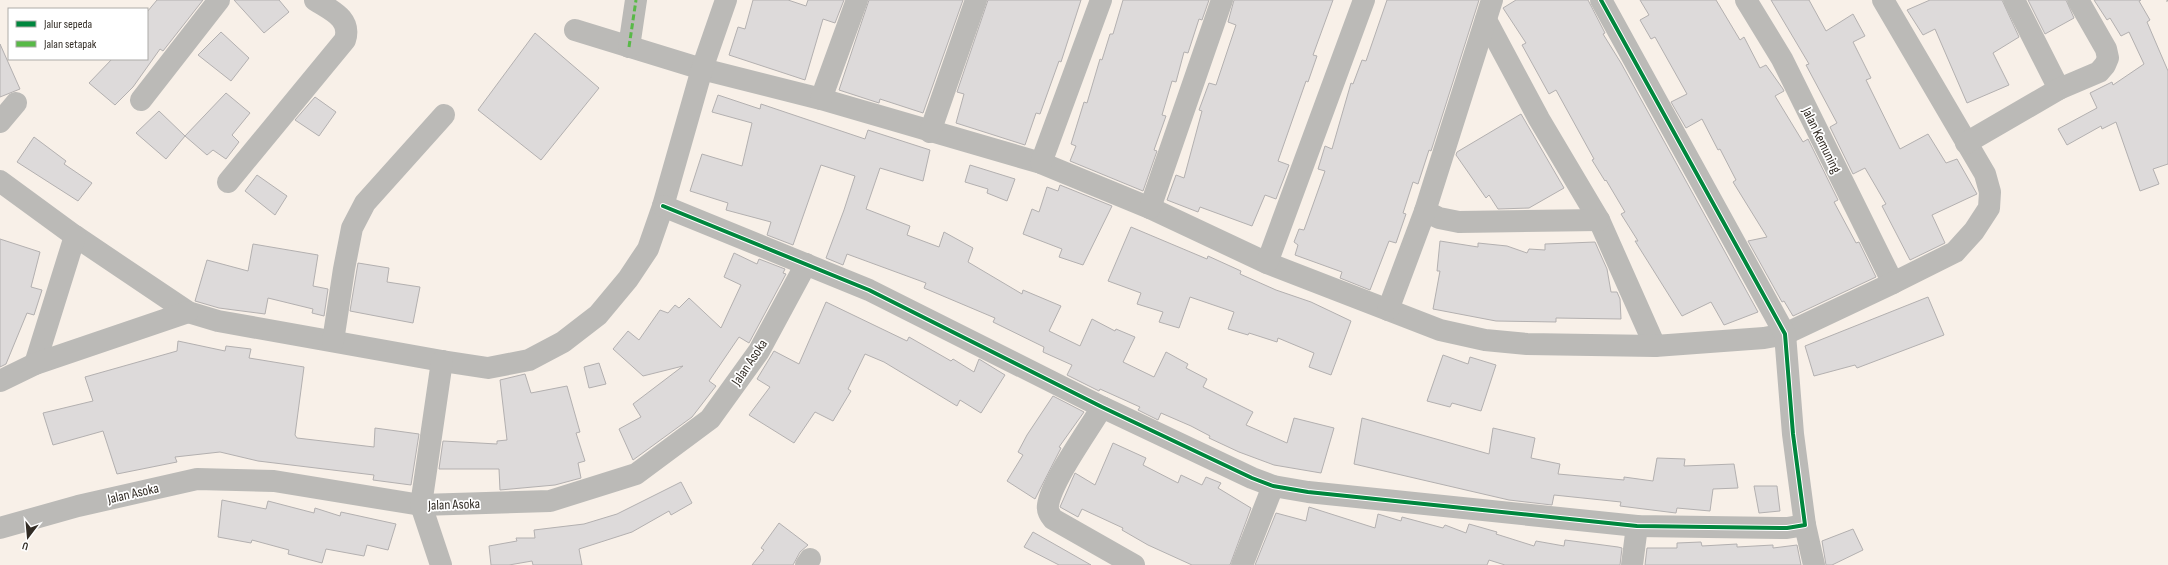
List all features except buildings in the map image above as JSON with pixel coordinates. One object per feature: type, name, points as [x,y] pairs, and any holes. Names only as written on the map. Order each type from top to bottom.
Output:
[{"type":"street","points":[[141,100],[219,0]]},
{"type":"street","points":[[228,182],[345,40],[348,32],[342,18],[315,0]]},
{"type":"street","points":[[629,47],[636,0]]},
{"type":"street","points":[[0,181],[75,236],[188,312],[218,321],[488,368],[529,360],[563,342],[598,315],[628,279],[648,249],[663,206],[702,69],[726,0]]},
{"type":"street","points":[[821,99],[857,0]]},
{"type":"street","points":[[930,132],[976,0]]},
{"type":"street","points":[[1041,163],[1101,0]]},
{"type":"street","points":[[1150,208],[1222,0]]},
{"type":"street","points":[[1266,263],[1364,0]]},
{"type":"street","points":[[1601,0],[1784,334],[1793,434],[1805,525],[1814,565]]},
{"type":"street","name":"Jalan Kemuning","points":[[1746,0],[1782,59],[1893,284]]},
{"type":"street","points":[[575,30],[702,69],[821,99],[930,132],[1041,163],[1150,208],[1266,263],[1440,330],[1485,340],[1527,344],[1655,346],[1764,338],[1784,334],[1893,284],[1954,252],[1974,231],[1989,208],[1990,192],[1985,174],[1883,0]]},
{"type":"street","points":[[2014,0],[2059,89]]},
{"type":"street","points":[[1966,143],[2059,89],[2099,72],[2105,65],[2108,58],[2106,49],[2078,0]]},
{"type":"street","points":[[1388,310],[1425,211],[1489,10]]},
{"type":"street","points":[[1489,10],[1539,119],[1599,220],[1655,346]]},
{"type":"street","points":[[0,122],[16,103]]},
{"type":"street","points":[[333,341],[352,228],[364,203],[444,115]]},
{"type":"street","points":[[663,206],[869,290],[1102,407],[1273,486],[1308,492],[1637,526],[1787,528],[1805,525]]},
{"type":"street","points":[[1425,211],[1439,218],[1460,222],[1599,220]]},
{"type":"street","points":[[35,364],[75,236]]},
{"type":"street","name":"Jalan Asoka","points":[[1,525],[197,478],[274,481],[421,505],[550,501],[636,474],[710,419],[759,351],[806,264]]},
{"type":"street","points":[[0,381],[35,364],[188,312]]},
{"type":"street","points":[[441,565],[421,505],[442,361]]},
{"type":"street","points":[[1102,407],[1058,480],[1047,506],[1048,514],[1053,519],[1134,565]]},
{"type":"street","points":[[1242,565],[1273,486]]},
{"type":"street","points":[[1632,565],[1637,526]]},
{"type":"marked path","points":[[629,47],[636,0]]},
{"type":"cycle path","points":[[663,206],[869,290],[1102,407],[1252,478],[1273,486],[1308,492],[1637,526],[1787,528],[1805,525],[1793,434],[1785,334],[1601,0]]}]
